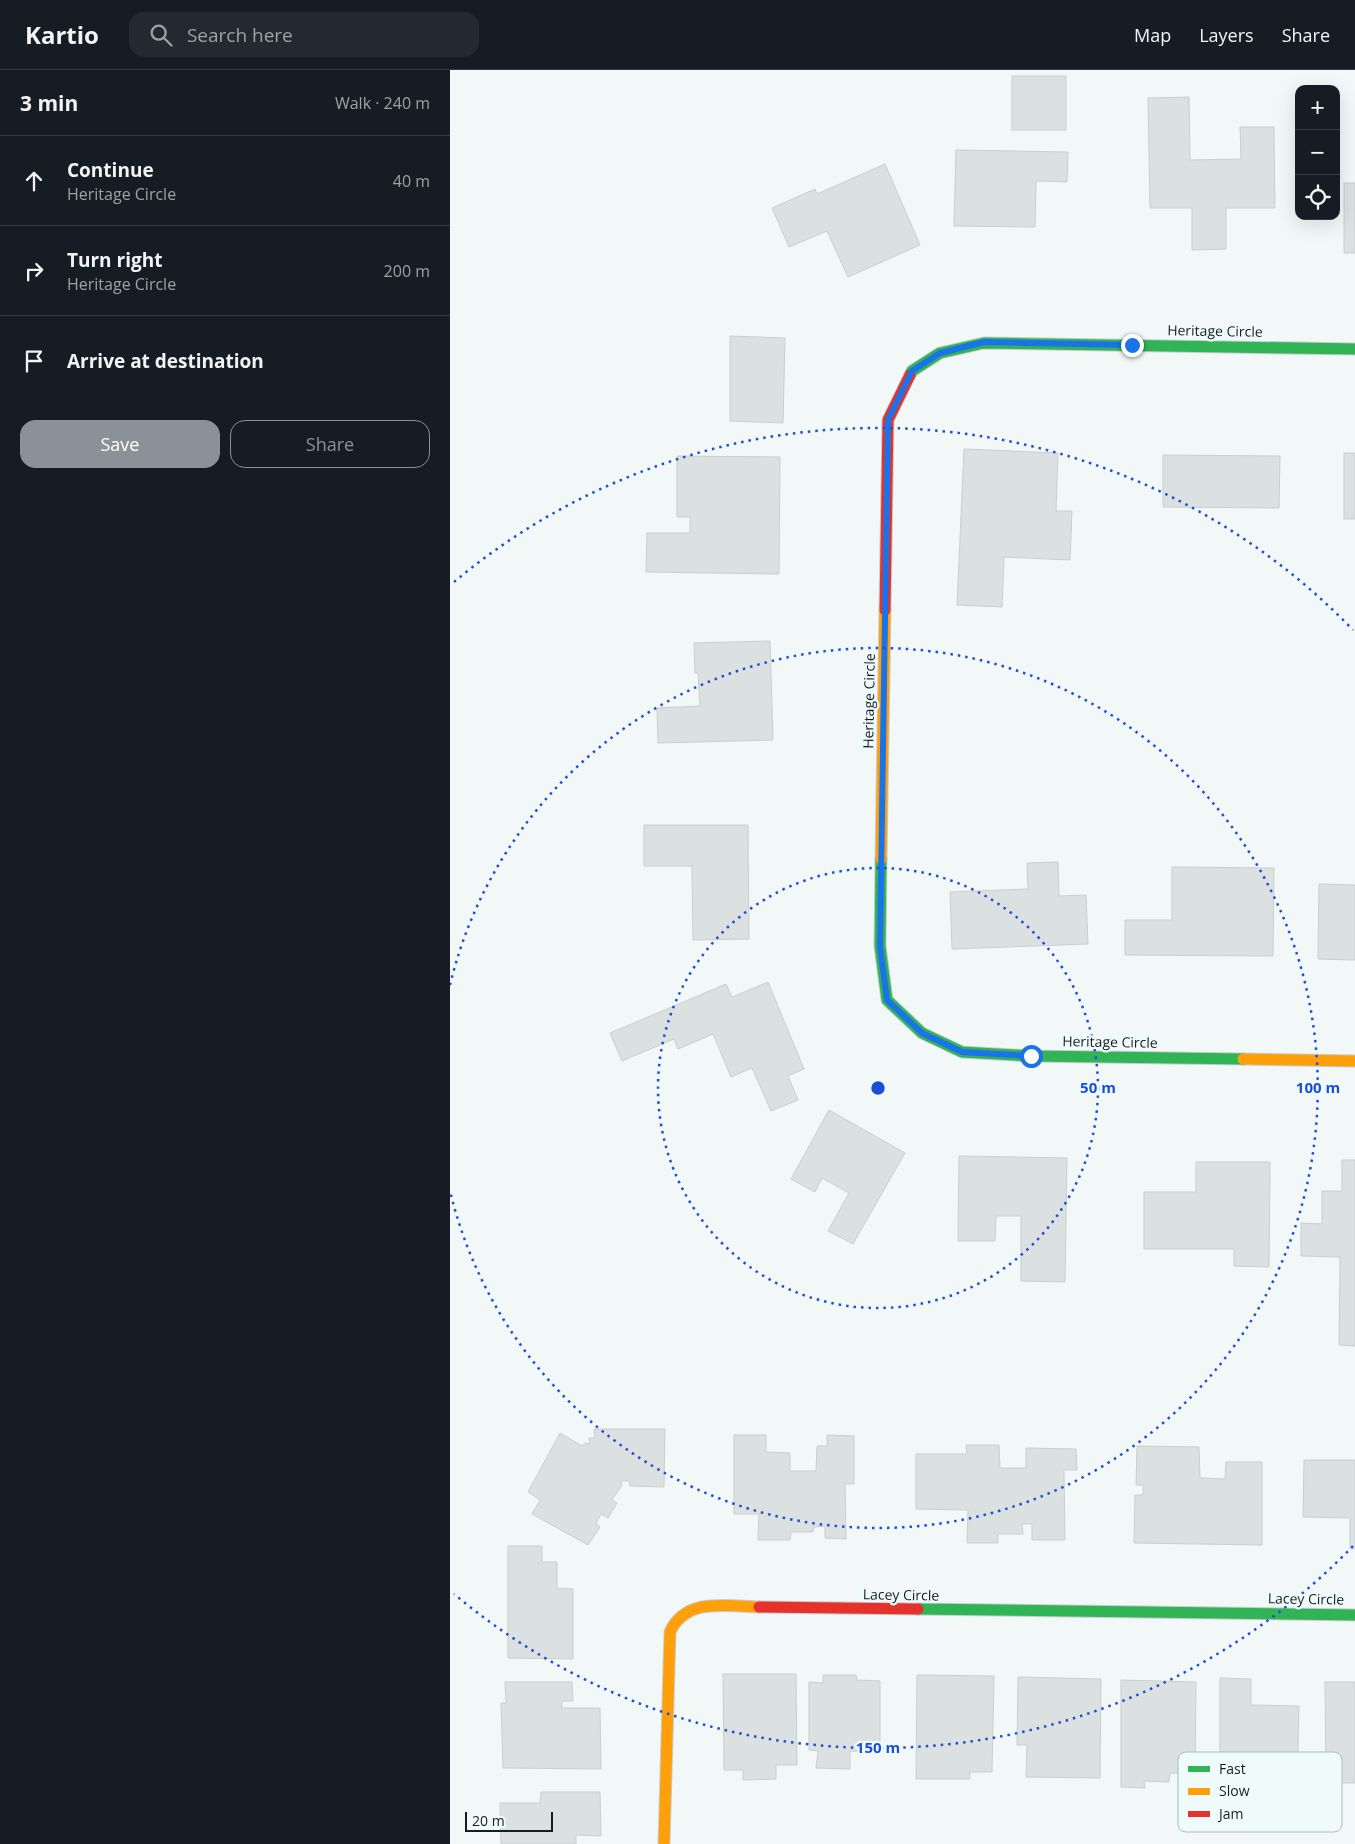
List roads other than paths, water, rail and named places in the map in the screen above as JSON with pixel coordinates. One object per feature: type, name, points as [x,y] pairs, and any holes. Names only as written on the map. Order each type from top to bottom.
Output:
[{"type":"street","name":"Heritage Circle","points":[[1355,349],[984,342],[940,353],[912,371],[888,420],[880,946],[887,1000],[922,1033],[962,1052],[1031,1056],[1355,1061]]},
{"type":"street","name":"Lacey Circle","points":[[664,1844],[670,1632],[681,1614],[690,1609],[700,1606],[1355,1615]]}]
